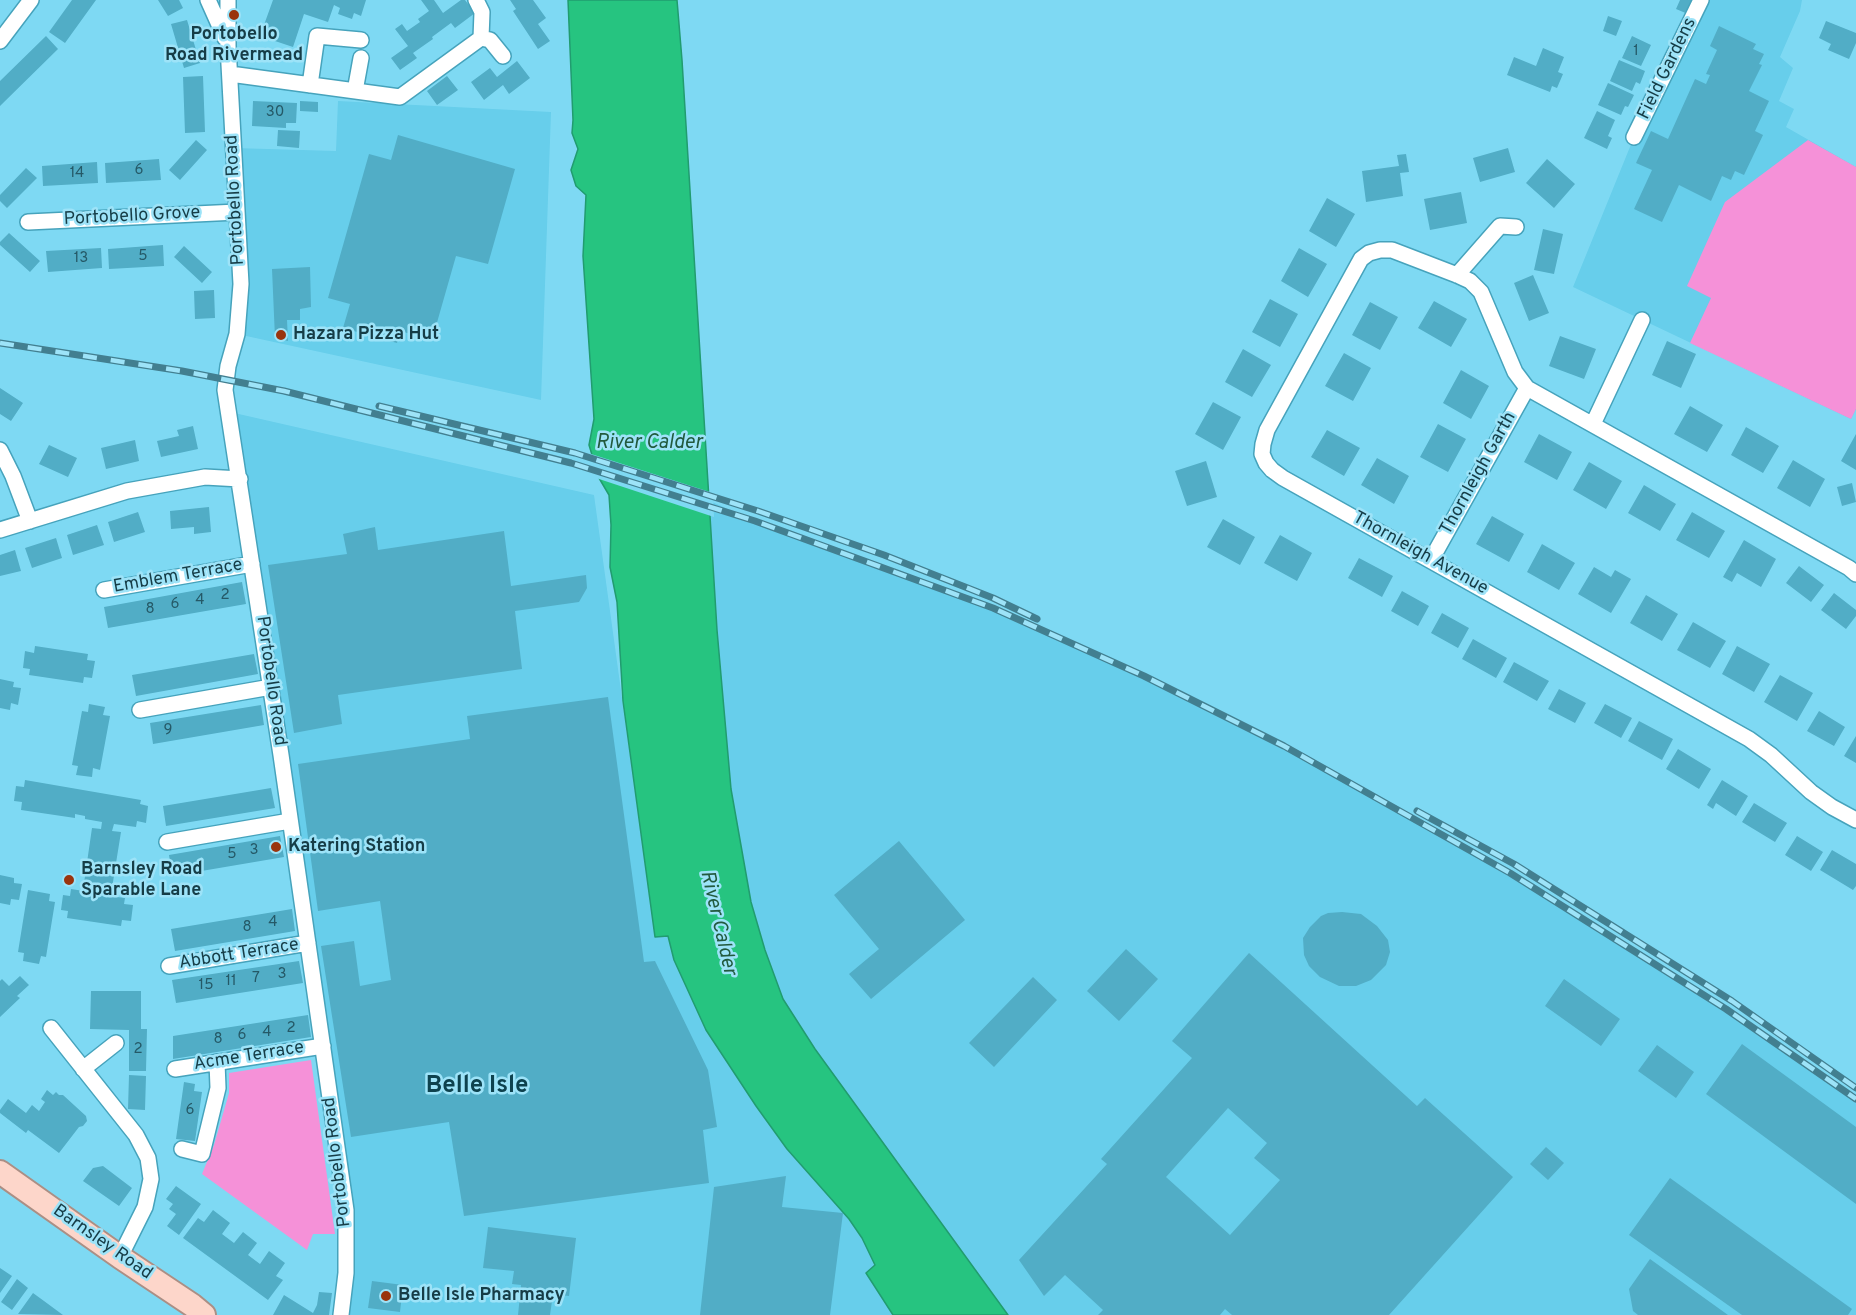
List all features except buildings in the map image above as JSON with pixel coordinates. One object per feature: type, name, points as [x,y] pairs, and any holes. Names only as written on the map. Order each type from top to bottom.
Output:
[{"type":"main road","name":"Barnsley Road","points":[[0,1172],[204,1315]]},
{"type":"street","points":[[0,41],[32,0]]},
{"type":"street","name":"Portobello Road","points":[[208,0],[228,46]]},
{"type":"street","name":"Portobello Road","points":[[228,0],[228,46],[241,285],[237,334],[228,366],[225,390],[271,687],[346,1210],[346,1273],[341,1315]]},
{"type":"street","points":[[476,0],[482,12],[481,38]]},
{"type":"street","name":"Field Gardens","points":[[1634,137],[1701,0]]},
{"type":"street","points":[[310,85],[317,36],[360,40]]},
{"type":"street","points":[[230,74],[400,97],[481,38],[490,40],[503,56]]},
{"type":"street","points":[[355,91],[360,58]]},
{"type":"street","name":"Portobello Grove","points":[[28,222],[237,212]]},
{"type":"street","points":[[1457,275],[1496,220],[1516,227]]},
{"type":"street","name":"Thornleigh Avenue","points":[[1854,565],[1527,388],[1515,372],[1481,292],[1470,281],[1392,250],[1369,253],[1361,259],[1267,430],[1263,444],[1262,454],[1266,463],[1283,478],[1749,739],[1771,755],[1811,792],[1856,820]]},
{"type":"street","points":[[1593,424],[1642,320]]},
{"type":"street","name":"Thornleigh Garth","points":[[1431,560],[1527,388]]},
{"type":"street","points":[[0,450],[13,476],[30,521]]},
{"type":"street","points":[[0,530],[127,491],[205,477],[240,478]]},
{"type":"street","name":"Emblem Terrace","points":[[104,590],[252,564]]},
{"type":"street","points":[[140,710],[271,687]]},
{"type":"street","points":[[167,842],[290,821]]},
{"type":"street","name":"Abbott Terrace","points":[[170,966],[308,944]]},
{"type":"street","points":[[51,1028],[136,1135],[148,1158],[152,1179],[145,1207],[120,1257]]},
{"type":"street","points":[[83,1069],[116,1043]]},
{"type":"street","name":"Acme Terrace","points":[[175,1069],[323,1046]]},
{"type":"street","points":[[182,1149],[202,1154],[218,1088],[217,1062]]},
{"type":"shaded area","points":[[1701,0],[1802,0],[1800,11],[1780,57],[1793,68],[1779,101],[1794,109],[1786,127],[1856,167],[1856,409],[1851,419],[1573,287],[1634,137]]},
{"type":"shaded area","points":[[338,101],[551,112],[541,400],[237,334],[234,148],[336,151]]},
{"type":"shaded area","points":[[1808,140],[1856,167],[1856,409],[1851,419],[1690,343],[1711,298],[1687,286],[1725,202]]},
{"type":"shaded area","points":[[230,412],[594,495],[655,937],[668,936],[674,960],[706,1030],[756,1106],[787,1149],[849,1219],[862,1238],[875,1265],[867,1274],[893,1315],[341,1315],[347,1242]]},
{"type":"shaded area","points":[[658,478],[755,521],[993,608],[1144,676],[1284,746],[1510,873],[1726,1009],[1856,1100],[1856,1315],[954,1315],[732,989]]},
{"type":"shaded area","points":[[311,1060],[335,1234],[313,1234],[307,1250],[202,1174],[214,1145],[229,1093],[229,1073]]},
{"type":"water","name":"River Calder","points":[[568,0],[677,0],[717,630],[731,789],[751,902],[765,950],[783,999],[815,1049],[1008,1315],[893,1315],[866,1273],[875,1265],[862,1238],[849,1219],[787,1149],[756,1106],[706,1030],[674,960],[668,936],[655,937],[623,701],[617,602],[610,567],[609,495],[599,478],[589,445],[594,419],[583,256],[586,195],[576,186],[571,170],[578,149],[572,133]]},
{"type":"pier","points":[[588,453],[713,493],[714,517],[596,478]]},
{"type":"railway","points":[[0,343],[182,371],[284,391],[571,463],[755,521],[993,608],[1144,676],[1284,746],[1510,873],[1726,1009],[1856,1099]]},
{"type":"railway","points":[[379,406],[575,453],[758,511],[884,555],[993,598],[1037,619]]},
{"type":"railway","points":[[1417,811],[1514,864],[1732,1001],[1856,1088]]},
{"type":"place","name":"Portobello Road Rivermead","points":[[234,15]]},
{"type":"place","name":"Hazara Pizza Hut","points":[[281,335]]},
{"type":"place","name":"Katering Station","points":[[276,847]]},
{"type":"place","name":"Barnsley Road Sparable Lane","points":[[69,880]]},
{"type":"place","name":"Belle Isle Pharmacy","points":[[386,1296]]},
{"type":"district","name":"Belle Isle","points":[[477,1087]]}]
